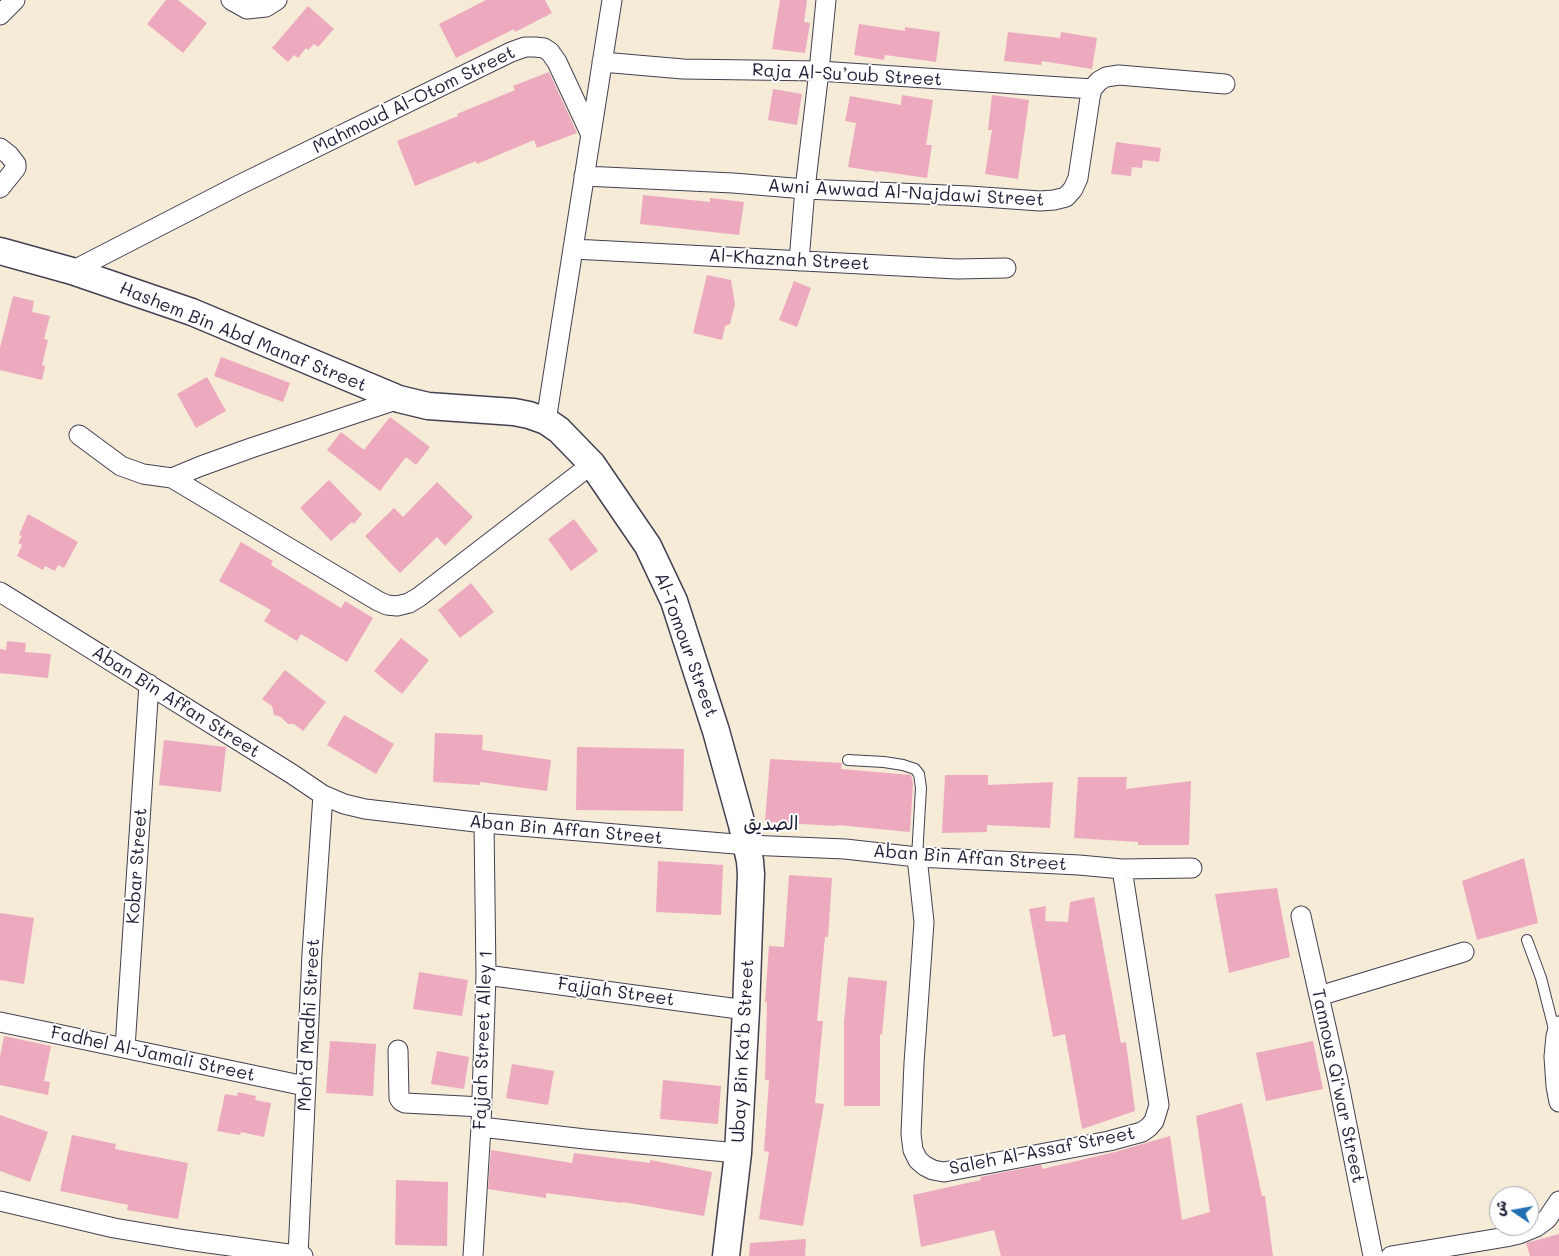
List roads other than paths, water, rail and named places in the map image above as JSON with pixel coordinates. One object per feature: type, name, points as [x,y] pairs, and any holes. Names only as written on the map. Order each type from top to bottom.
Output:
[{"type":"street","points":[[0,15],[15,0]]},
{"type":"street","points":[[231,0],[247,9],[266,7],[277,0]]},
{"type":"street","points":[[546,421],[612,0]]},
{"type":"street","points":[[799,261],[826,0]]},
{"type":"street","name":"Mahmoud Al-Otom Street","points":[[72,271],[238,185],[511,52],[525,47],[544,48],[550,52],[557,62],[591,135]]},
{"type":"street","name":"Raja Al-Su’oub Street","points":[[602,62],[683,69],[819,71],[1092,89]]},
{"type":"street","points":[[1092,89],[1099,81],[1106,77],[1120,75],[1226,84]]},
{"type":"street","name":"Awni Awwad Al-Najdawi Street","points":[[584,176],[1040,201],[1054,200],[1066,197],[1073,190],[1078,178],[1092,89]]},
{"type":"street","points":[[0,148],[13,159],[16,168],[0,188]]},
{"type":"street","name":"Al-Khaznah Street","points":[[573,249],[957,269],[1006,268]]},
{"type":"street","name":"Hashem Bin Abd Manaf Street","points":[[0,251],[72,271],[192,312],[399,399],[428,406],[514,412],[546,421]]},
{"type":"street","points":[[172,478],[251,448],[399,399]]},
{"type":"street","name":"Al-Tomour Street","points":[[546,421],[560,430],[592,464],[648,546],[674,601],[716,731],[747,845]]},
{"type":"street","points":[[79,435],[121,466],[143,474],[172,478],[378,601],[387,605],[397,606],[409,603],[418,597],[592,464]]},
{"type":"street","name":"Aban Bin Affan Street","points":[[0,592],[323,795],[344,804],[365,809],[484,823],[747,845],[845,849],[917,857],[1122,869],[1192,868]]},
{"type":"street","name":"Kobar Street","points":[[125,1048],[149,684]]},
{"type":"street","name":"Moh‘d Madhi Street","points":[[300,1256],[305,1086],[323,795]]},
{"type":"street","name":"Fajjah Street Alley 1","points":[[473,1256],[482,1106],[486,975],[484,823]]},
{"type":"street","name":"Ubay Bin Ka‘b Street","points":[[726,1256],[738,1153],[746,1010],[751,874],[747,845]]},
{"type":"street","name":"Saleh Al-Assaf Street","points":[[917,857],[924,922],[911,1134],[913,1150],[918,1160],[933,1170],[944,1172],[1109,1141],[1142,1132],[1154,1121],[1159,1105],[1122,869]]},
{"type":"street","name":"Tannous Qi‘war Street","points":[[1301,916],[1338,1080],[1373,1256]]},
{"type":"street","points":[[1319,996],[1464,952]]},
{"type":"street","name":"Fajjah Street","points":[[486,975],[746,1010]]},
{"type":"street","name":"Fadhel Al-Jamali Street","points":[[0,1022],[305,1086]]},
{"type":"street","points":[[1558,1031],[1554,1057],[1559,1102]]},
{"type":"street","points":[[398,1050],[400,1101],[405,1103],[482,1106]]},
{"type":"street","points":[[481,1127],[738,1153]]},
{"type":"street","points":[[0,1201],[114,1228],[300,1256]]},
{"type":"street","points":[[1391,1256],[1519,1234],[1536,1227],[1547,1219],[1559,1201]]},
{"type":"lane","points":[[848,760],[903,765],[914,769],[920,774],[921,788],[917,857]]},
{"type":"lane","points":[[1527,940],[1558,1031]]},
{"type":"district","name":"الصديق","points":[[771,824]]}]
